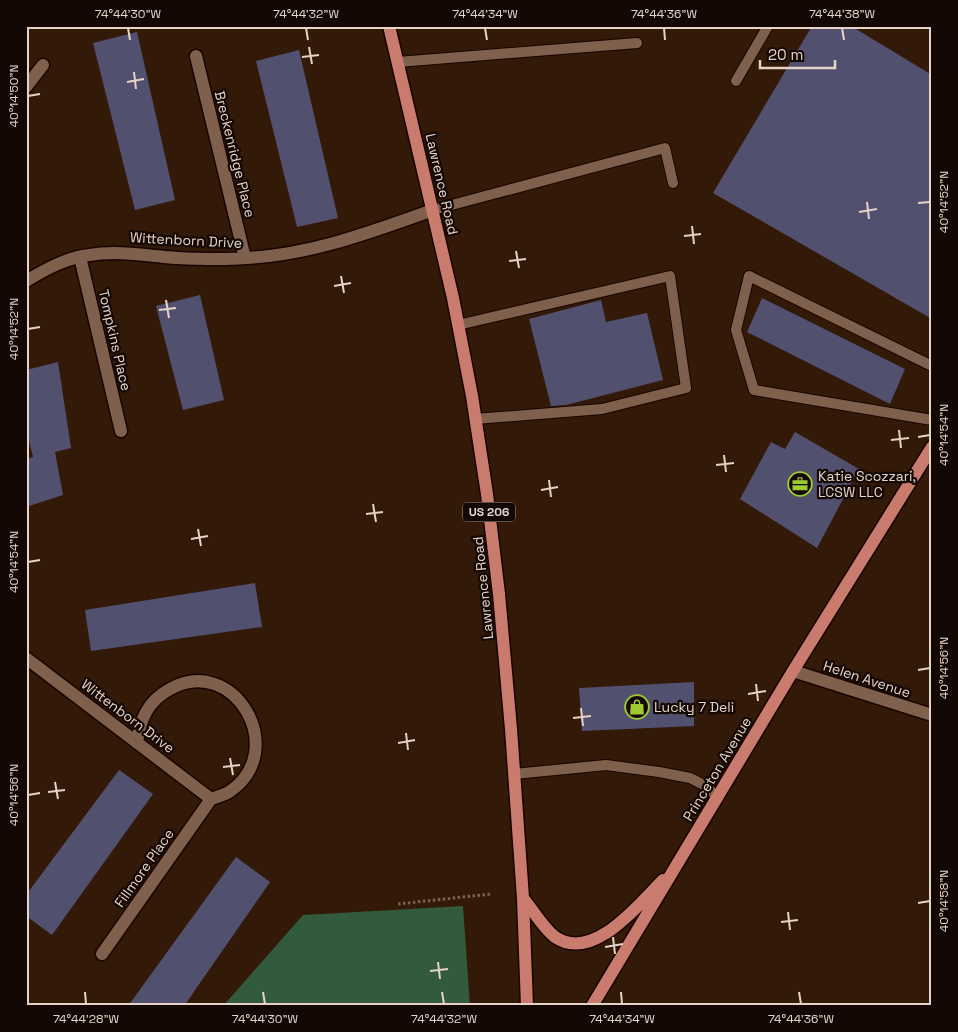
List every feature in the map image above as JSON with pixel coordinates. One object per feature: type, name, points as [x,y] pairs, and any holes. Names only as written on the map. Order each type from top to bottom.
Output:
[{"type":"main road","name":"Lawrence Road","points":[[389,26],[458,325],[487,494],[499,594],[514,774],[523,898],[527,1006]]},
{"type":"main road","name":"Princeton Avenue","points":[[592,1006],[793,671],[932,447]]},
{"type":"main road","points":[[523,898],[554,936],[562,941],[576,944],[590,942],[606,934],[676,868]]},
{"type":"street","name":"Breckenridge Place","points":[[196,56],[245,258]]},
{"type":"street","points":[[26,87],[43,65]]},
{"type":"street","name":"Wittenborn Drive","points":[[26,281],[52,266],[80,257],[120,252],[178,258],[245,258],[291,253],[346,240],[432,210]]},
{"type":"street","name":"Tompkins Place","points":[[80,257],[121,430]]},
{"type":"street","name":"Wittenborn Drive","points":[[26,658],[211,799]]},
{"type":"street","name":"Helen Avenue","points":[[793,671],[932,715]]},
{"type":"street","points":[[137,742],[140,726],[147,709],[160,695],[177,685],[196,682],[212,684],[229,692],[243,704],[253,722],[256,743],[253,762],[242,780],[228,792],[211,799]]},
{"type":"street","name":"Fillmore Place","points":[[102,954],[211,799]]},
{"type":"lane","points":[[736,81],[768,26]]},
{"type":"lane","points":[[398,62],[637,43]]},
{"type":"lane","points":[[432,210],[665,148],[674,183]]},
{"type":"lane","points":[[458,325],[670,276],[686,388],[602,409],[475,419]]},
{"type":"lane","points":[[932,366],[749,276],[736,330],[754,390],[932,420]]},
{"type":"lane","points":[[514,774],[606,765],[615,766],[690,778],[706,786],[718,798]]},
{"type":"path","points":[[398,904],[492,894]]},
{"type":"green space","points":[[463,906],[470,1006],[223,1006],[303,915]]},
{"type":"building","points":[[812,26],[851,26],[932,75],[932,319],[713,193]]},
{"type":"building","points":[[137,32],[175,200],[135,210],[93,43]]},
{"type":"building","points":[[299,50],[338,218],[297,227],[256,61]]},
{"type":"building","points":[[200,295],[224,400],[183,410],[156,306]]},
{"type":"building","points":[[762,298],[905,369],[890,404],[747,332]]},
{"type":"building","points":[[601,300],[606,322],[647,313],[663,380],[566,405],[551,406],[529,319]]},
{"type":"building","points":[[58,362],[71,448],[55,452],[63,495],[26,507],[26,459],[33,457],[26,428],[26,370]]},
{"type":"building","name":"Katie Scozzari, LCSW LLC","points":[[795,432],[859,469],[817,548],[740,499],[771,442],[785,449]]},
{"type":"building","points":[[255,583],[262,627],[91,651],[85,610]]},
{"type":"building","name":"Lucky 7 Deli","points":[[694,682],[694,726],[582,731],[579,688]]},
{"type":"building","points":[[119,770],[153,794],[52,935],[26,916],[26,895]]},
{"type":"building","points":[[236,857],[270,882],[184,1006],[128,1006]]},
{"type":"place","name":"Katie Scozzari, LCSW LLC","points":[[800,484]]},
{"type":"place","name":"Lucky 7 Deli","points":[[637,707]]}]
